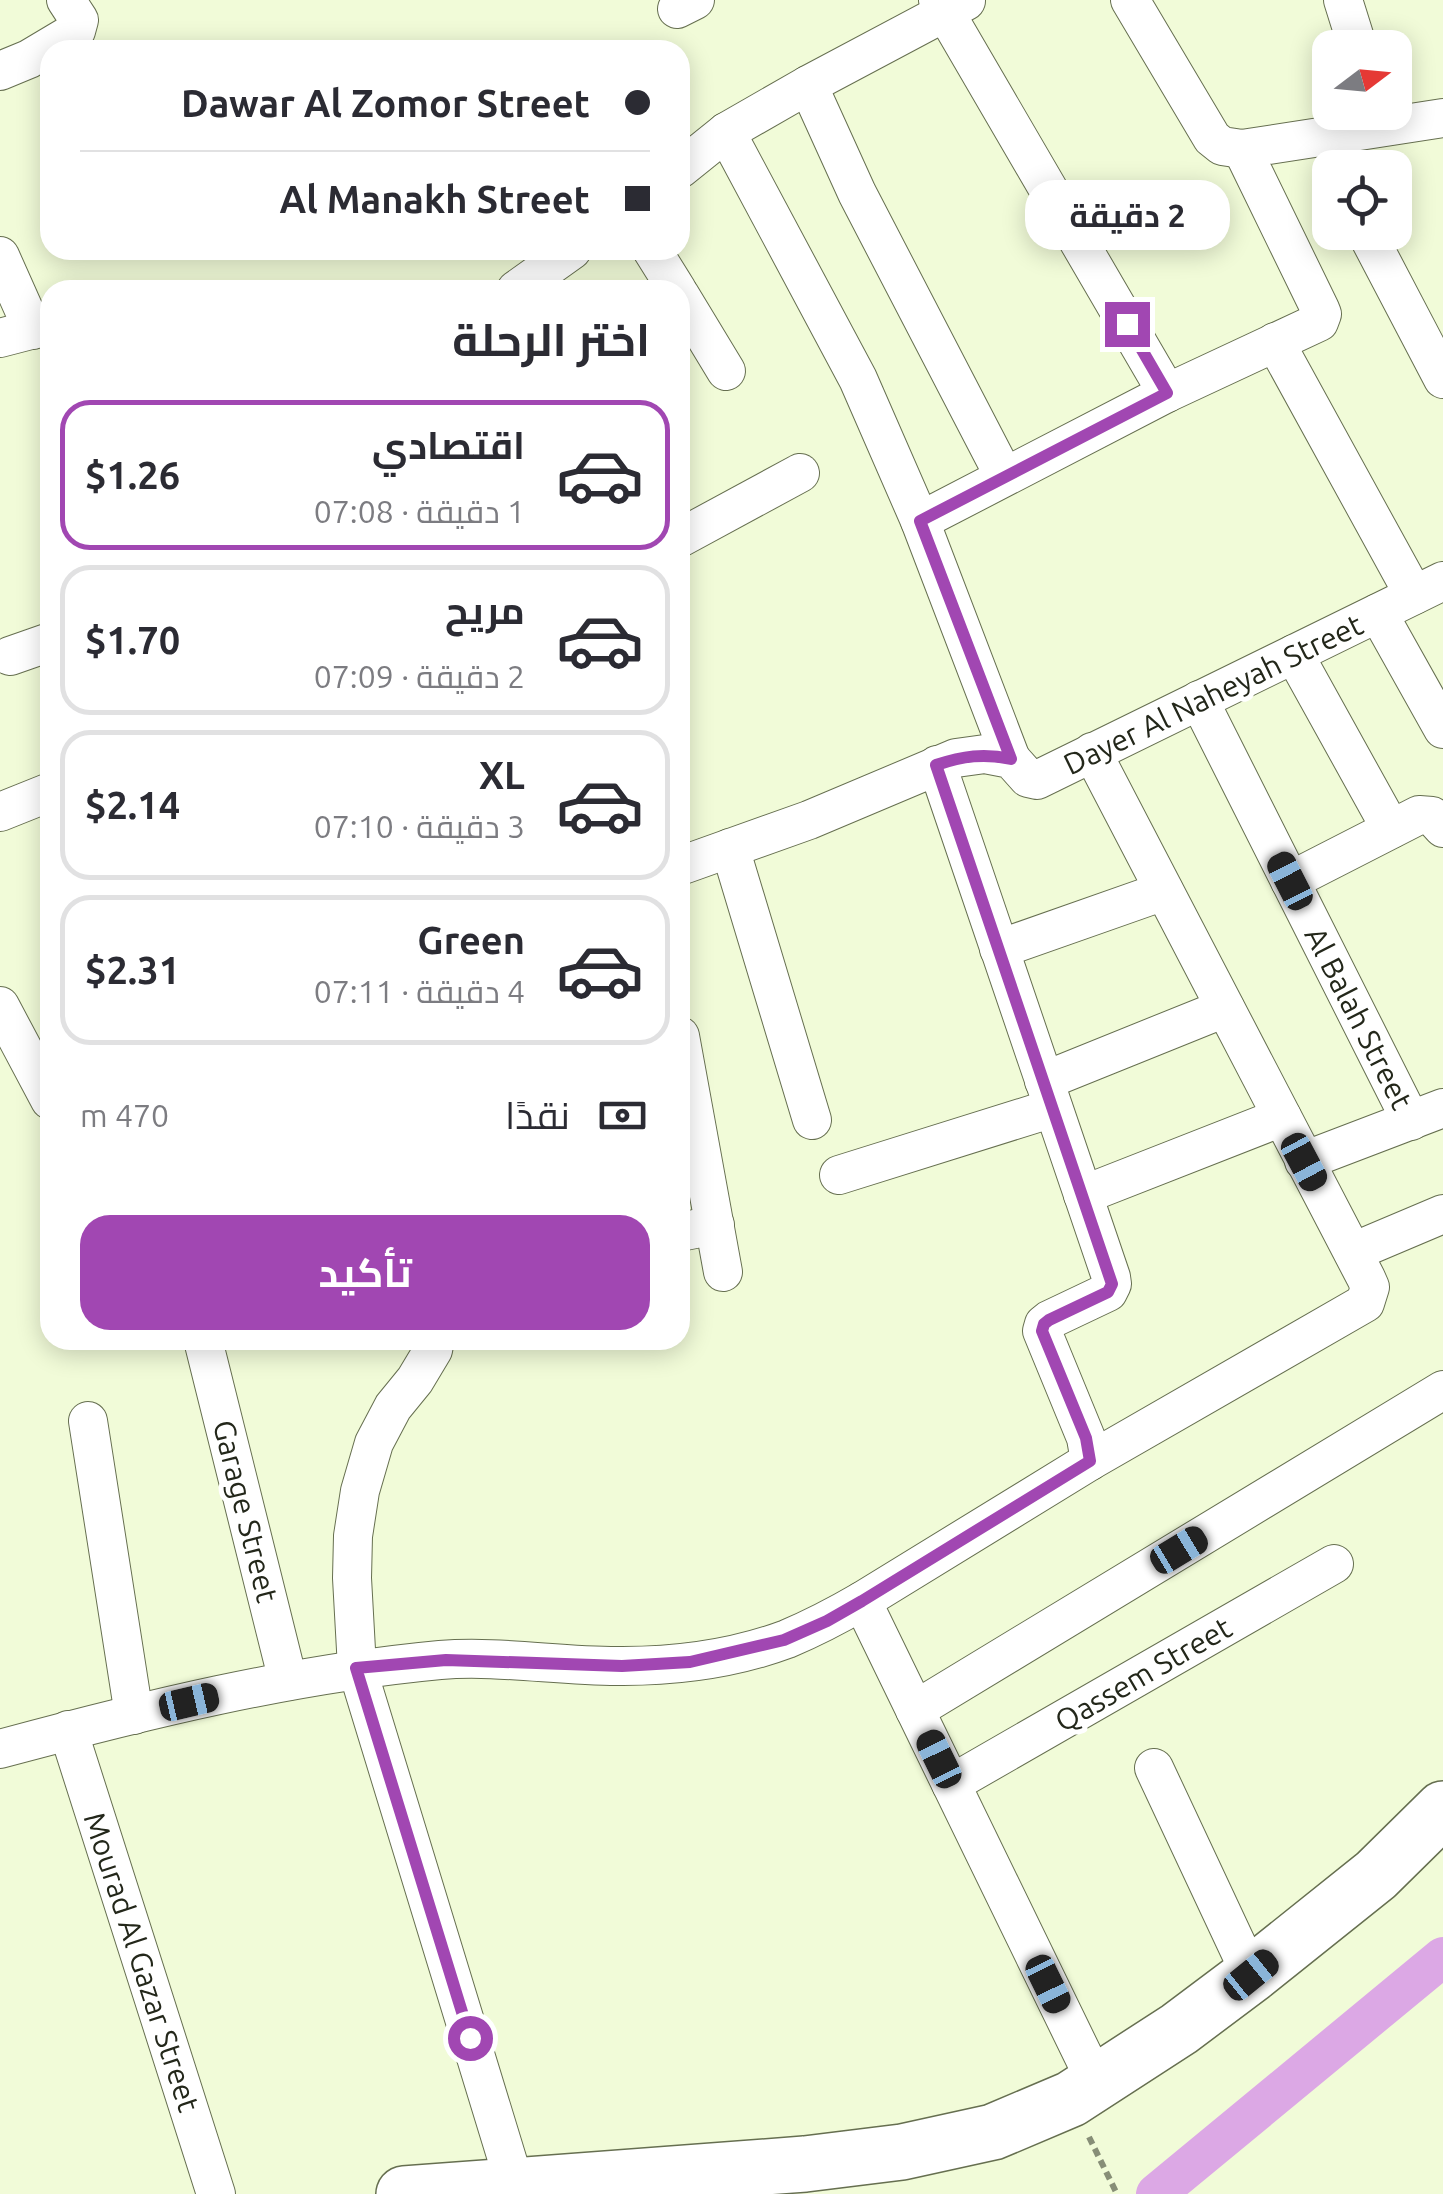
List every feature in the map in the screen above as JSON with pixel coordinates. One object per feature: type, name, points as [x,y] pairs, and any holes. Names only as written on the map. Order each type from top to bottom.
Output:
[{"type":"main road","points":[[404,2194],[716,2172],[902,2152],[993,2132],[1044,2111],[1093,2109],[1179,2029],[1376,1875],[1443,1809]]},
{"type":"street","points":[[1130,0],[1212,138],[1222,146],[1242,149],[1312,152]]},
{"type":"street","points":[[1343,0],[1352,30]]},
{"type":"street","points":[[690,160],[726,132],[950,4],[1167,393]]},
{"type":"street","points":[[62,40],[74,33],[79,24],[70,7]]},
{"type":"street","points":[[0,70],[40,52]]},
{"type":"street","points":[[808,85],[857,194],[1004,476]]},
{"type":"street","points":[[1412,120],[1443,118]]},
{"type":"street","points":[[1329,150],[1366,130]]},
{"type":"street","points":[[726,132],[858,379],[920,521],[1011,759]]},
{"type":"street","points":[[920,521],[1167,393],[1318,322],[1322,314],[1242,149]]},
{"type":"street","points":[[1375,250],[1443,379]]},
{"type":"street","points":[[0,256],[28,331]]},
{"type":"street","points":[[530,280],[558,260]]},
{"type":"street","points":[[690,312],[726,370]]},
{"type":"street","name":"Dayer Al Naheyah Street","points":[[690,862],[809,820],[936,765],[974,755],[1011,759],[1034,781],[1429,588],[1275,342]]},
{"type":"street","points":[[690,533],[800,473]]},
{"type":"street","points":[[1378,613],[1443,729]]},
{"type":"street","points":[[10,656],[40,646]]},
{"type":"street","points":[[1294,654],[1391,829]]},
{"type":"street","name":"Al Balah Street","points":[[1199,700],[1290,881],[1427,1114]]},
{"type":"street","points":[[0,1749],[68,1730],[356,1668],[446,1660],[622,1666],[690,1662],[784,1640],[862,1601],[1090,1461],[1365,1304],[1370,1287],[1092,752]]},
{"type":"street","points":[[936,765],[1110,1277],[1108,1292],[1049,1320],[1042,1331],[1086,1438],[1090,1461]]},
{"type":"street","points":[[0,812],[40,796]]},
{"type":"street","points":[[1290,881],[1414,817],[1426,815],[1438,820],[1443,828]]},
{"type":"street","points":[[730,848],[812,1120]]},
{"type":"street","points":[[999,949],[1164,892]]},
{"type":"street","points":[[0,1006],[40,1081]]},
{"type":"street","points":[[839,1175],[1048,1094],[1225,1008]]},
{"type":"street","points":[[1304,1162],[1427,1114]]},
{"type":"street","points":[[1082,1195],[1282,1117]]},
{"type":"street","points":[[690,1143],[698,1228],[724,1272]]},
{"type":"street","points":[[1352,1252],[1443,1214]]},
{"type":"street","name":"Garage Street","points":[[205,1350],[288,1681]]},
{"type":"street","points":[[433,1350],[374,1443],[360,1491],[352,1578],[356,1668],[515,2185]]},
{"type":"street","points":[[915,1710],[1443,1390]]},
{"type":"street","points":[[88,1421],[134,1715]]},
{"type":"street","name":"Qassem Street","points":[[951,1784],[1334,1564]]},
{"type":"street","points":[[862,1601],[951,1784],[1093,2109]]},
{"type":"street","name":"Mourad Al Gazar Street","points":[[68,1730],[216,2194]]},
{"type":"street","points":[[1154,1768],[1251,1975]]},
{"type":"path","points":[[1093,2109],[1116,2194]]},
{"type":"waterway","points":[[1156,2194],[1443,1957]]},
{"type":"route","points":[[470,2038],[356,1668],[446,1660],[622,1666],[690,1662],[784,1640],[862,1601],[1090,1461],[1086,1438],[1042,1331],[1049,1320],[1108,1292],[1112,1284],[936,765],[974,755],[1011,759],[920,521],[1167,393],[1127,324]]}]
